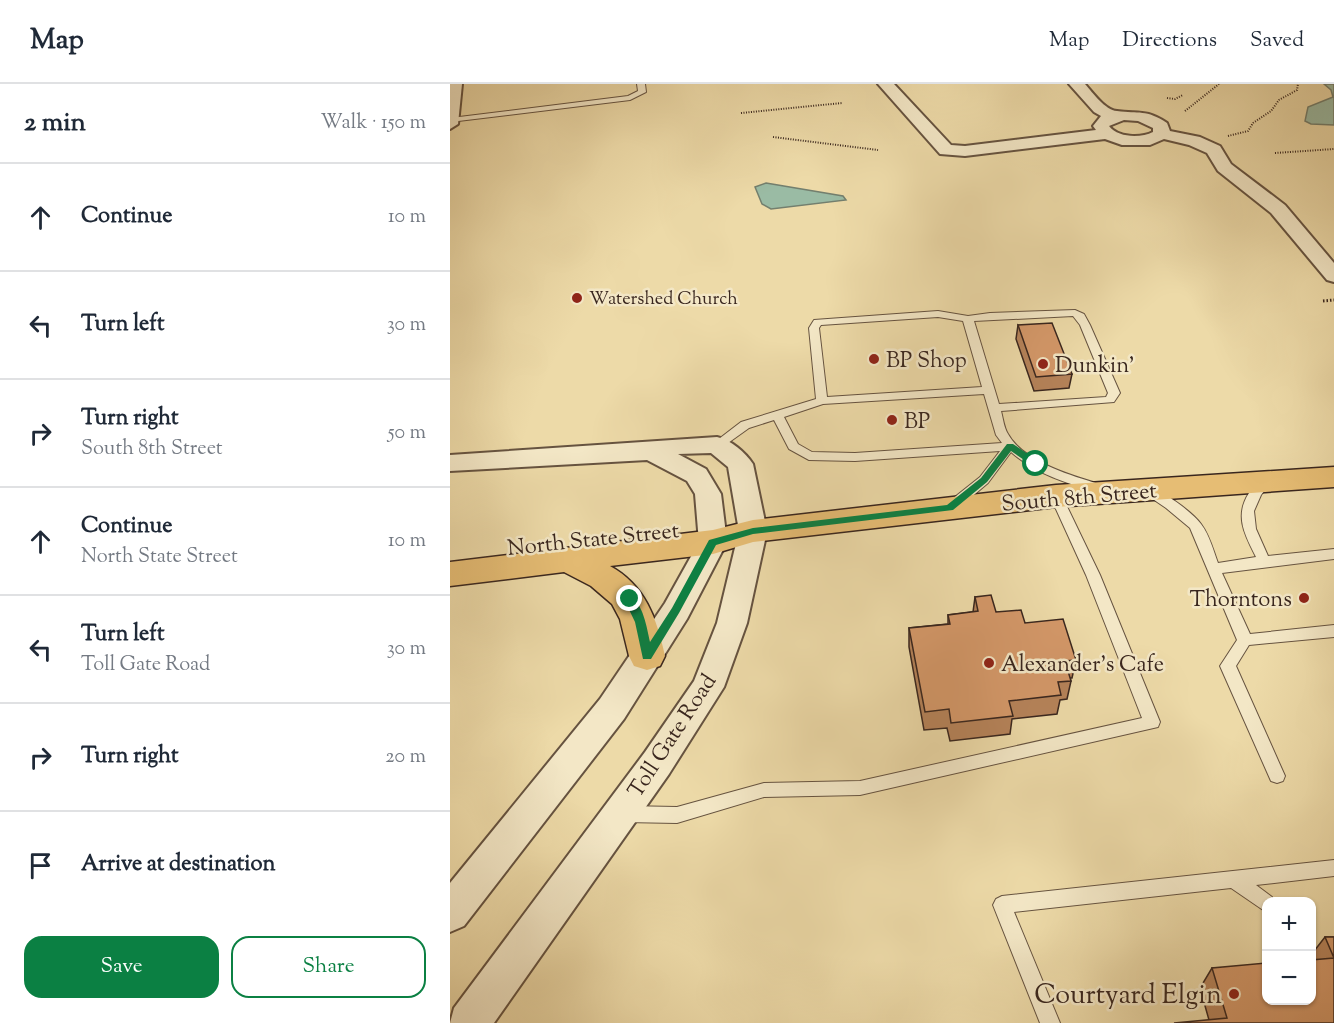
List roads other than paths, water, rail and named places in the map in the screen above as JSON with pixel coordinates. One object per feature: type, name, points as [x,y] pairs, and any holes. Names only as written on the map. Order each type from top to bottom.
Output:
[{"type":"main road","name":"South 8th Street","points":[[753,531],[1056,496],[1334,477]]},
{"type":"main road","name":"North State Street","points":[[450,552],[753,531]]},
{"type":"main road","name":"North State Street","points":[[450,574],[569,560],[712,534]]},
{"type":"main road","points":[[569,560],[606,578],[630,599],[640,622],[647,656]]},
{"type":"street","points":[[450,124],[454,84]]},
{"type":"street","points":[[886,84],[939,146],[953,152],[1107,134],[1122,140],[1150,140],[1162,134],[1194,141],[1214,150],[1230,172],[1278,209],[1334,276]]},
{"type":"street","points":[[1077,84],[1100,109],[1114,117]]},
{"type":"street","points":[[1107,134],[1101,126],[1107,119],[1132,116],[1150,120],[1161,126],[1162,134]]},
{"type":"street","points":[[450,464],[717,445]]},
{"type":"street","name":"Toll Gate Road","points":[[469,1023],[708,687],[732,622],[753,531],[740,464],[717,445]]},
{"type":"street","points":[[450,913],[612,709],[676,611],[712,534],[708,494],[697,475],[651,451]]},
{"type":"lane","points":[[450,120],[630,98],[642,92],[640,84]]},
{"type":"lane","points":[[822,401],[814,328],[818,322],[938,314],[968,319],[1075,313],[1080,316],[1114,393],[1110,400],[994,408]]},
{"type":"lane","points":[[968,319],[1002,435],[1010,446],[1036,464],[1075,482],[1130,491],[1171,505],[1195,525],[1202,536],[1213,569],[1245,640]]},
{"type":"lane","points":[[717,445],[746,425],[822,401],[989,390]]},
{"type":"lane","points":[[778,416],[793,446],[809,456],[855,457],[1010,446]]},
{"type":"lane","points":[[950,508],[984,480],[1010,446]]},
{"type":"lane","points":[[1264,561],[1247,520],[1248,502],[1252,493],[1266,481]]},
{"type":"lane","points":[[619,814],[677,815],[764,790],[860,788],[1152,722],[1093,575],[1056,496]]},
{"type":"lane","points":[[1213,569],[1334,554]]},
{"type":"lane","points":[[1245,640],[1334,631]]},
{"type":"lane","points":[[1245,640],[1228,666],[1277,776]]},
{"type":"lane","points":[[1050,1023],[1002,904],[1334,868]]},
{"type":"lane","points":[[1233,879],[1262,900]]},
{"type":"place","name":"Watershed Church","points":[[577,298]]},
{"type":"place","name":"BP Shop","points":[[874,359]]},
{"type":"place","name":"Dunkin'","points":[[1043,364]]},
{"type":"place","name":"BP","points":[[892,420]]},
{"type":"place","name":"Thorntons","points":[[1304,598]]},
{"type":"place","name":"Alexander's Cafe","points":[[989,663]]},
{"type":"place","name":"Courtyard Elgin","points":[[1234,994]]}]
